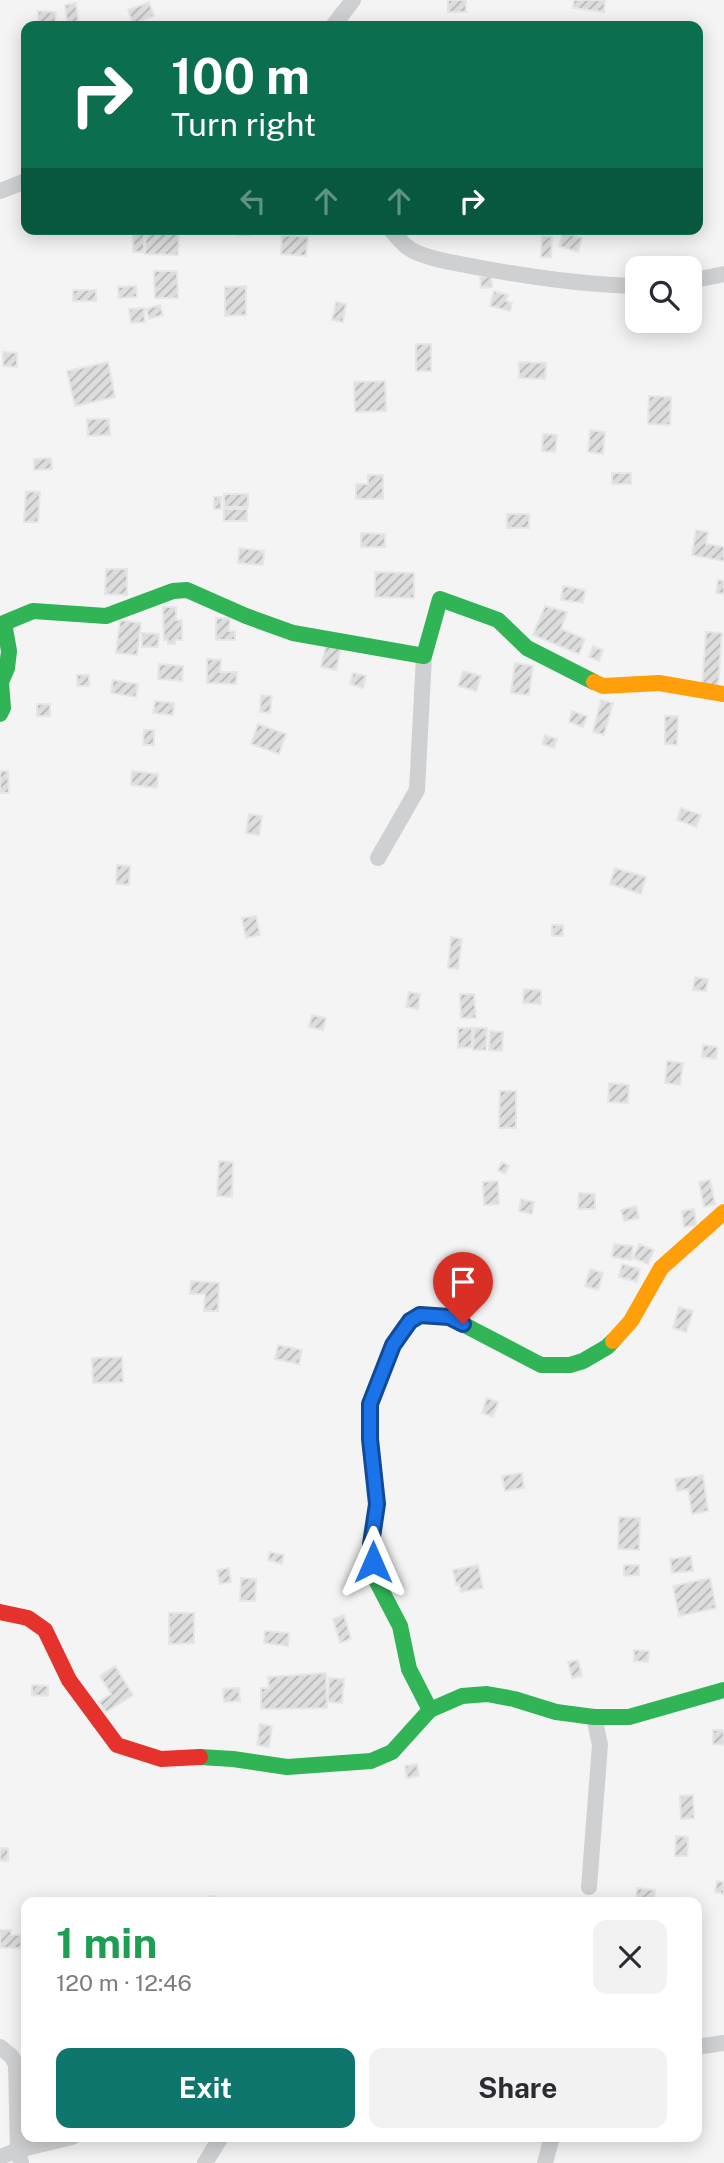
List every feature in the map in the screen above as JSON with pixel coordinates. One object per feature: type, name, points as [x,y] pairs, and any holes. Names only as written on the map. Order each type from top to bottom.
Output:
[{"type":"street","points":[[337,21],[354,0]]},
{"type":"street","points":[[0,191],[21,183]]},
{"type":"street","points":[[395,235],[416,253],[434,258],[517,275],[602,286],[625,286]]},
{"type":"street","points":[[702,279],[724,274]]},
{"type":"street","points":[[0,714],[3,708],[1,682],[7,668],[9,651],[4,623],[33,611],[106,616],[173,591],[187,590],[293,633],[424,656]]},
{"type":"street","points":[[378,858],[417,790],[424,656],[440,599],[498,620],[527,648],[603,686],[659,683],[724,694]]},
{"type":"street","points":[[430,1710],[409,1669],[400,1626],[376,1580],[371,1544],[377,1504],[370,1439],[370,1404],[393,1345],[410,1321],[420,1315],[438,1315],[449,1317],[541,1365],[570,1365],[583,1361],[607,1347],[631,1321],[661,1268],[724,1212]]},
{"type":"street","points":[[0,1612],[28,1618],[45,1630],[69,1680],[117,1745],[161,1759],[214,1757],[287,1767],[371,1761],[392,1752],[430,1710],[462,1696],[487,1694],[556,1712],[594,1717],[629,1717],[724,1690]]},
{"type":"street","points":[[589,1886],[600,1745],[594,1717]]},
{"type":"street","points":[[702,2046],[724,2043]]},
{"type":"street","points":[[0,2047],[16,2064],[20,2156]]},
{"type":"street","points":[[0,2157],[20,2156],[58,2142]]},
{"type":"street","points":[[205,2163],[218,2142]]},
{"type":"street","points":[[545,2163],[551,2142]]},
{"type":"building","points":[[448,0],[466,0],[466,12],[448,12]]},
{"type":"building","points":[[574,0],[605,0],[604,12],[573,8]]},
{"type":"building","points":[[149,2],[154,16],[132,21],[128,10]]},
{"type":"building","points":[[76,3],[78,21],[67,21],[65,5]]},
{"type":"building","points":[[38,11],[56,12],[55,21],[38,21]]},
{"type":"building","points":[[133,235],[144,235],[144,252],[133,252]]},
{"type":"building","points":[[146,235],[179,235],[178,255],[145,254]]},
{"type":"building","points":[[282,235],[308,237],[306,256],[281,254]]},
{"type":"building","points":[[562,235],[582,238],[578,252],[559,246]]},
{"type":"building","points":[[542,236],[552,237],[551,258],[541,257]]},
{"type":"building","points":[[154,271],[177,271],[178,298],[155,298]]},
{"type":"building","points":[[491,276],[492,287],[481,288],[480,277]]},
{"type":"building","points":[[136,286],[137,297],[119,298],[118,287]]},
{"type":"building","points":[[246,286],[246,315],[225,316],[225,287]]},
{"type":"building","points":[[73,290],[96,290],[96,301],[73,301]]},
{"type":"building","points":[[494,291],[508,295],[506,301],[512,303],[510,311],[490,306]]},
{"type":"building","points":[[336,302],[346,304],[343,322],[332,320]]},
{"type":"building","points":[[160,305],[163,315],[149,319],[146,309]]},
{"type":"building","points":[[144,308],[145,322],[131,323],[129,309]]},
{"type":"building","points":[[416,344],[431,344],[431,371],[416,371]]},
{"type":"building","points":[[3,352],[17,353],[17,367],[3,366]]},
{"type":"building","points":[[108,362],[115,397],[75,406],[67,371]]},
{"type":"building","points":[[519,362],[546,363],[545,379],[519,378]]},
{"type":"building","points":[[385,381],[386,411],[355,412],[354,382]]},
{"type":"building","points":[[649,396],[671,397],[670,425],[648,424]]},
{"type":"building","points":[[87,419],[109,419],[110,435],[88,436]]},
{"type":"building","points":[[590,430],[605,432],[603,454],[588,452]]},
{"type":"building","points":[[543,434],[557,435],[555,452],[542,451]]},
{"type":"building","points":[[51,458],[52,469],[34,470],[34,459]]},
{"type":"building","points":[[612,473],[631,473],[631,484],[612,484]]},
{"type":"building","points":[[368,475],[383,475],[383,499],[356,499],[356,484],[368,484]]},
{"type":"building","points":[[26,491],[40,492],[38,522],[24,522]]},
{"type":"building","points":[[224,494],[248,494],[248,507],[224,507]]},
{"type":"building","points":[[214,497],[221,497],[221,509],[214,509]]},
{"type":"building","points":[[224,509],[247,509],[247,521],[224,521]]},
{"type":"building","points":[[507,514],[529,514],[529,528],[507,528]]},
{"type":"building","points":[[696,530],[708,532],[706,544],[724,547],[724,561],[692,555]]},
{"type":"building","points":[[361,533],[385,534],[385,547],[361,547]]},
{"type":"building","points":[[239,548],[264,551],[263,565],[238,563]]},
{"type":"building","points":[[106,569],[127,569],[127,595],[105,594]]},
{"type":"building","points":[[375,572],[414,573],[414,598],[375,597]]},
{"type":"building","points":[[718,580],[724,581],[724,594],[716,593]]},
{"type":"building","points":[[563,586],[585,590],[583,603],[561,600]]},
{"type":"building","points":[[545,606],[567,612],[561,629],[585,639],[579,654],[533,635]]},
{"type":"building","points":[[163,607],[176,607],[176,620],[182,620],[182,640],[175,640],[175,644],[168,644],[168,640],[164,640]]},
{"type":"building","points":[[216,618],[230,618],[229,631],[235,631],[235,640],[216,640]]},
{"type":"building","points":[[120,620],[141,623],[137,655],[116,653]]},
{"type":"building","points":[[706,632],[722,633],[718,687],[702,686]]},
{"type":"building","points":[[142,633],[159,634],[158,647],[142,647]]},
{"type":"building","points":[[327,640],[342,644],[336,670],[321,667]]},
{"type":"building","points":[[593,646],[603,650],[599,661],[589,657]]},
{"type":"building","points":[[207,659],[221,660],[220,672],[237,672],[236,684],[207,683]]},
{"type":"building","points":[[515,663],[533,666],[529,695],[511,693]]},
{"type":"building","points":[[159,664],[183,666],[182,681],[158,679]]},
{"type":"building","points":[[463,671],[481,676],[476,691],[458,686]]},
{"type":"building","points":[[353,673],[366,676],[363,688],[350,684]]},
{"type":"building","points":[[77,675],[89,675],[89,686],[77,686]]},
{"type":"building","points":[[113,680],[138,684],[136,697],[111,693]]},
{"type":"building","points":[[261,695],[272,696],[270,713],[260,712]]},
{"type":"building","points":[[601,700],[613,703],[604,735],[593,732]]},
{"type":"building","points":[[155,701],[174,703],[173,715],[153,713]]},
{"type":"building","points":[[37,704],[50,704],[50,716],[37,716]]},
{"type":"building","points":[[572,711],[587,716],[583,727],[569,722]]},
{"type":"building","points":[[665,716],[678,716],[677,745],[665,744]]},
{"type":"building","points":[[258,724],[286,734],[279,754],[251,744]]},
{"type":"building","points":[[144,730],[154,730],[154,745],[143,745]]},
{"type":"building","points":[[545,735],[557,739],[554,748],[542,744]]},
{"type":"building","points":[[0,771],[8,771],[9,793],[0,793]]},
{"type":"building","points":[[132,771],[158,774],[157,788],[131,785]]},
{"type":"building","points":[[681,808],[701,815],[696,827],[677,820]]},
{"type":"building","points":[[249,814],[262,816],[259,835],[246,833]]},
{"type":"building","points":[[117,865],[130,866],[129,885],[116,884]]},
{"type":"building","points":[[615,868],[646,877],[641,894],[610,884]]},
{"type":"building","points":[[256,916],[260,935],[246,938],[242,918]]},
{"type":"building","points":[[552,925],[563,925],[563,936],[552,936]]},
{"type":"building","points":[[451,937],[462,939],[458,969],[448,968]]},
{"type":"building","points":[[695,977],[708,979],[706,991],[693,990]]},
{"type":"building","points":[[524,989],[541,990],[541,1004],[523,1003]]},
{"type":"building","points":[[409,992],[420,994],[418,1009],[406,1007]]},
{"type":"building","points":[[460,994],[474,994],[476,1018],[461,1018]]},
{"type":"building","points":[[312,1015],[326,1018],[323,1030],[309,1027]]},
{"type":"building","points":[[458,1028],[472,1028],[472,1047],[458,1048]]},
{"type":"building","points":[[474,1028],[487,1028],[486,1050],[473,1050]]},
{"type":"building","points":[[490,1031],[503,1032],[502,1051],[489,1050]]},
{"type":"building","points":[[703,1045],[717,1047],[716,1059],[702,1057]]},
{"type":"building","points":[[667,1061],[683,1063],[680,1085],[665,1083]]},
{"type":"building","points":[[609,1083],[629,1085],[628,1103],[608,1102]]},
{"type":"building","points":[[500,1091],[516,1091],[516,1128],[499,1128]]},
{"type":"building","points":[[219,1161],[233,1162],[232,1197],[217,1196]]},
{"type":"building","points":[[502,1162],[509,1166],[505,1174],[498,1170]]},
{"type":"building","points":[[710,1180],[715,1204],[704,1207],[699,1182]]},
{"type":"building","points":[[498,1181],[499,1204],[484,1205],[483,1182]]},
{"type":"building","points":[[579,1193],[595,1194],[595,1209],[578,1209]]},
{"type":"building","points":[[521,1199],[534,1202],[532,1214],[519,1211]]},
{"type":"building","points":[[636,1206],[639,1218],[624,1221],[621,1210]]},
{"type":"building","points":[[694,1209],[696,1225],[684,1227],[682,1211]]},
{"type":"building","points":[[614,1244],[633,1246],[631,1260],[612,1257]]},
{"type":"building","points":[[639,1244],[654,1250],[648,1264],[633,1258]]},
{"type":"building","points":[[622,1264],[640,1269],[637,1282],[619,1277]]},
{"type":"building","points":[[590,1269],[603,1273],[598,1290],[585,1286]]},
{"type":"building","points":[[191,1281],[219,1283],[218,1311],[204,1311],[205,1294],[190,1294]]},
{"type":"building","points":[[679,1307],[693,1311],[686,1332],[673,1328]]},
{"type":"building","points":[[278,1345],[302,1350],[299,1364],[275,1359]]},
{"type":"building","points":[[122,1357],[123,1382],[93,1383],[92,1358]]},
{"type":"building","points":[[487,1398],[498,1402],[493,1417],[482,1413]]},
{"type":"building","points":[[522,1473],[524,1488],[505,1491],[502,1476]]},
{"type":"building","points":[[703,1475],[708,1511],[692,1514],[688,1489],[677,1491],[675,1479]]},
{"type":"building","points":[[619,1517],[640,1518],[639,1550],[618,1549]]},
{"type":"building","points":[[270,1552],[284,1555],[282,1564],[268,1560]]},
{"type":"building","points":[[691,1556],[693,1571],[672,1573],[670,1559]]},
{"type":"building","points":[[478,1565],[483,1588],[461,1592],[459,1584],[456,1585],[453,1570]]},
{"type":"building","points":[[624,1565],[639,1565],[639,1575],[624,1576]]},
{"type":"building","points":[[229,1568],[231,1582],[220,1584],[217,1570]]},
{"type":"building","points":[[241,1578],[256,1579],[255,1601],[240,1601]]},
{"type":"building","points":[[710,1578],[716,1608],[679,1616],[673,1586]]},
{"type":"building","points":[[169,1613],[194,1613],[194,1643],[169,1644]]},
{"type":"building","points":[[344,1615],[351,1639],[340,1643],[333,1619]]},
{"type":"building","points":[[265,1631],[289,1633],[288,1646],[264,1643]]},
{"type":"building","points":[[634,1650],[649,1651],[648,1662],[634,1661]]},
{"type":"building","points":[[578,1660],[582,1676],[572,1678],[568,1662]]},
{"type":"building","points":[[115,1666],[133,1695],[106,1712],[99,1702],[111,1694],[100,1676]]},
{"type":"building","points":[[326,1673],[327,1708],[261,1709],[261,1688],[269,1688],[268,1677]]},
{"type":"building","points":[[329,1678],[344,1679],[342,1703],[328,1702]]},
{"type":"building","points":[[32,1685],[48,1686],[48,1696],[32,1695]]},
{"type":"building","points":[[239,1688],[240,1701],[224,1702],[223,1689]]},
{"type":"building","points":[[260,1724],[272,1726],[269,1747],[257,1745]]},
{"type":"building","points":[[713,1730],[724,1730],[724,1745],[713,1744]]},
{"type":"building","points":[[417,1764],[419,1776],[407,1778],[405,1766]]},
{"type":"building","points":[[693,1795],[694,1818],[681,1819],[680,1796]]},
{"type":"building","points":[[676,1836],[688,1837],[687,1856],[675,1856]]},
{"type":"building","points":[[0,1848],[8,1848],[8,1861],[0,1861]]},
{"type":"building","points":[[717,1881],[724,1882],[724,1894],[715,1892]]},
{"type":"building","points":[[637,1888],[655,1890],[654,1897],[636,1897]]},
{"type":"building","points":[[0,1930],[11,1930],[11,1935],[21,1935],[21,1948],[0,1948]]},
{"type":"traffic: fast","points":[[0,714],[3,708],[1,682],[7,668],[9,651],[4,623],[33,611],[106,616],[173,591],[187,590],[293,633],[424,656],[440,599],[498,620],[527,648],[594,682]]},
{"type":"traffic: fast","points":[[430,1710],[409,1669],[400,1626],[376,1580],[371,1544],[377,1504],[370,1439],[370,1404],[393,1345],[410,1321],[420,1315],[449,1317],[541,1365],[570,1365],[583,1361],[613,1341]]},
{"type":"traffic: fast","points":[[200,1757],[287,1767],[371,1761],[392,1752],[430,1710],[462,1696],[487,1694],[556,1712],[594,1717],[629,1717],[724,1690]]},
{"type":"traffic: slow","points":[[594,682],[603,686],[659,683],[724,694]]},
{"type":"traffic: slow","points":[[613,1341],[631,1321],[661,1268],[724,1212]]},
{"type":"traffic: jam","points":[[0,1612],[28,1618],[45,1630],[69,1680],[117,1745],[161,1759],[200,1757]]},
{"type":"route","points":[[373,1562],[371,1544],[377,1504],[370,1439],[370,1404],[382,1370],[393,1345],[404,1329],[420,1315],[449,1317],[463,1324]]}]
